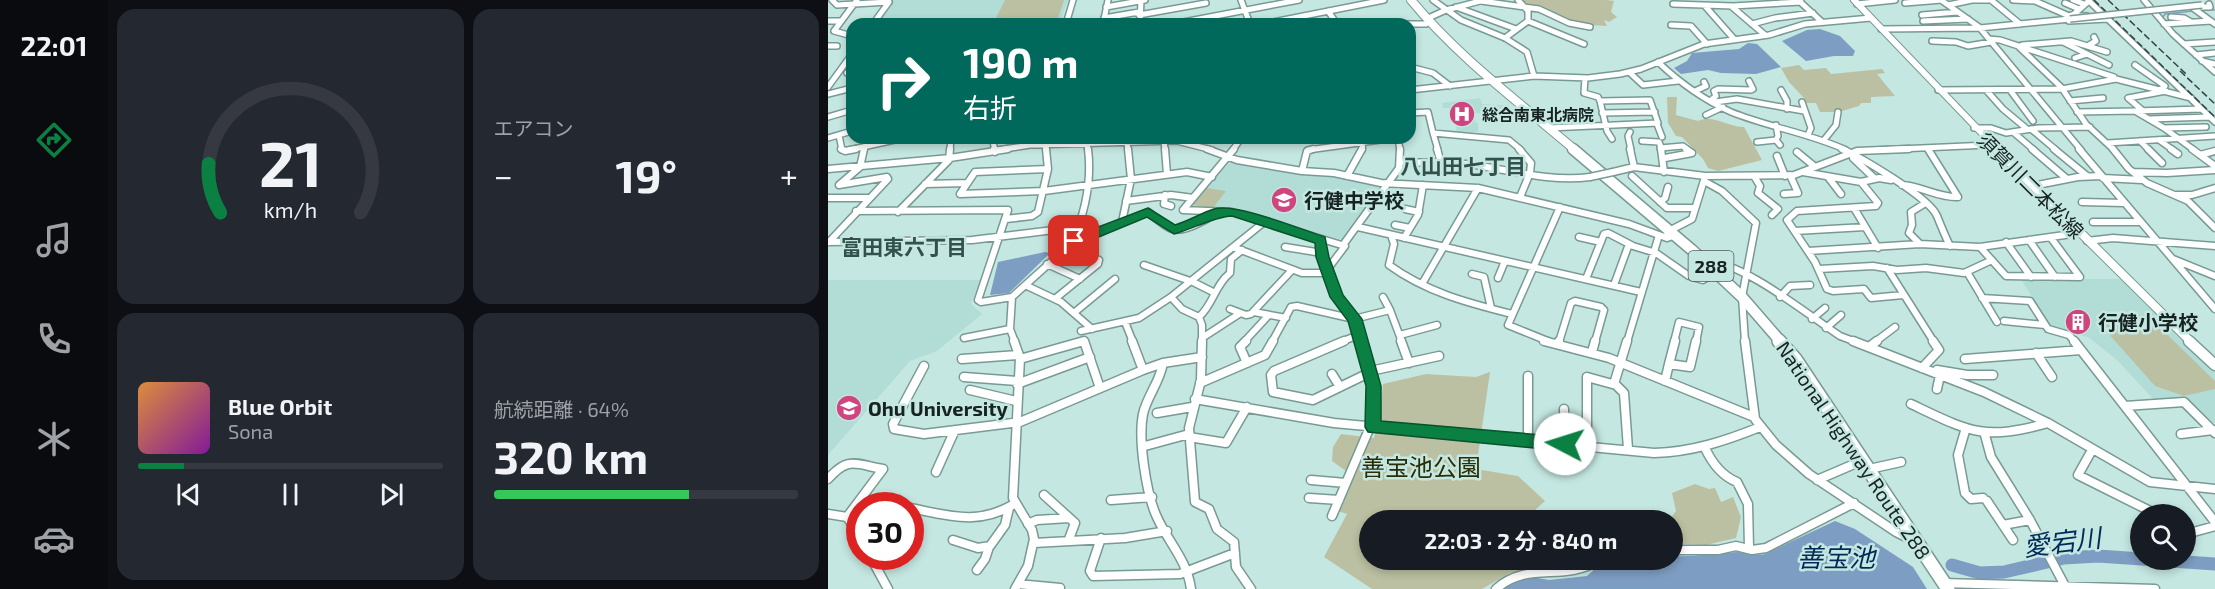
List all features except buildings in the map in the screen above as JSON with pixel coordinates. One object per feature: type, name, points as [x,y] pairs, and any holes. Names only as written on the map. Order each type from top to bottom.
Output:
[{"type":"highway","name":"National Highway Route 288","points":[[1410,0],[1422,21],[1669,234],[1705,261],[1742,300],[1795,359],[1944,587]]},
{"type":"highway","name":"National Highway Route 288","points":[[1491,80],[1550,128],[1742,300],[1787,356],[1911,537]]},
{"type":"main road","name":"須賀川二本松線","points":[[1855,2],[1989,145],[2215,364]]},
{"type":"street","points":[[832,0],[837,5],[852,6],[889,1]]},
{"type":"street","points":[[828,35],[834,31],[857,0]]},
{"type":"street","points":[[1068,18],[1073,0]]},
{"type":"street","points":[[1104,18],[1108,0]]},
{"type":"street","points":[[1106,7],[1142,0],[1139,18]]},
{"type":"street","points":[[1241,0],[1248,18]]},
{"type":"street","points":[[1205,18],[1277,2],[1299,0]]},
{"type":"street","points":[[1302,18],[1384,0]]},
{"type":"street","points":[[1296,18],[1394,0]]},
{"type":"street","points":[[1433,0],[1465,22],[1505,38],[1529,54],[1534,75]]},
{"type":"street","points":[[1416,22],[1446,10],[1483,0],[1542,9],[1569,23],[1590,27]]},
{"type":"street","points":[[1518,0],[1528,13],[1528,21]]},
{"type":"street","points":[[1721,0],[1765,35]]},
{"type":"street","points":[[1855,2],[1896,0]]},
{"type":"street","points":[[1905,3],[1942,0],[1980,28],[2102,177],[2215,309]]},
{"type":"street","points":[[1948,5],[1973,0],[1991,0],[2020,24]]},
{"type":"street","points":[[2013,0],[2036,1],[2069,17],[2070,21],[2108,19]]},
{"type":"street","points":[[2073,0],[2087,2],[2103,14],[2212,119]]},
{"type":"street","points":[[2145,0],[2164,24],[2215,72]]},
{"type":"street","points":[[877,18],[889,1]]},
{"type":"street","points":[[1673,4],[1769,5],[1800,1],[1822,22]]},
{"type":"street","points":[[1116,18],[1205,2],[1210,17]]},
{"type":"street","points":[[2069,17],[2087,2]]},
{"type":"street","points":[[2065,3],[2079,9]]},
{"type":"street","points":[[2156,13],[2210,7],[2209,4]]},
{"type":"street","points":[[1881,29],[1980,28],[2069,17],[2215,4]]},
{"type":"street","points":[[1705,6],[1734,39]]},
{"type":"street","points":[[1456,7],[1516,29]]},
{"type":"street","points":[[2193,8],[2213,22]]},
{"type":"street","points":[[1329,12],[1333,18]]},
{"type":"street","points":[[1923,15],[1957,12]]},
{"type":"street","points":[[1752,24],[1775,18],[1813,13]]},
{"type":"street","points":[[2069,17],[2103,14]]},
{"type":"street","points":[[2171,17],[2184,18],[2191,22]]},
{"type":"street","points":[[1416,89],[1534,75],[1585,78],[1629,72],[1707,44],[1765,35],[1822,22],[1871,18]]},
{"type":"street","points":[[1923,21],[1968,19]]},
{"type":"street","points":[[828,21],[840,21]]},
{"type":"street","points":[[1505,38],[1528,21]]},
{"type":"street","points":[[1528,21],[1584,44]]},
{"type":"street","points":[[2164,24],[2213,22]]},
{"type":"street","points":[[1671,25],[1691,26],[1707,44]]},
{"type":"street","points":[[834,31],[846,34]]},
{"type":"street","points":[[2089,45],[2096,41],[2094,37]]},
{"type":"street","points":[[1932,41],[1956,42],[1968,46],[1990,41],[2008,44],[2116,78],[2190,98]]},
{"type":"street","points":[[2061,41],[2087,54],[2097,62],[2109,65]]},
{"type":"street","points":[[2008,44],[2039,45],[2074,41],[2108,52]]},
{"type":"street","points":[[2184,44],[2215,42]]},
{"type":"street","points":[[828,46],[837,46]]},
{"type":"street","points":[[2019,47],[2062,89],[2077,112],[2133,172],[2142,180],[2188,201],[2215,228]]},
{"type":"street","points":[[2196,55],[2215,53]]},
{"type":"street","points":[[2075,58],[2087,54]]},
{"type":"street","points":[[2039,65],[2055,58]]},
{"type":"street","points":[[2202,61],[2215,64]]},
{"type":"street","points":[[828,87],[846,62]]},
{"type":"street","points":[[1658,62],[1678,81],[1723,107],[1742,116],[1824,140],[1902,185],[1937,214],[1938,222],[1950,246]]},
{"type":"street","points":[[2135,65],[2165,86],[2163,90]]},
{"type":"street","points":[[1416,69],[1433,73],[1450,86]]},
{"type":"street","points":[[1629,72],[1643,85],[1678,81]]},
{"type":"street","points":[[1585,78],[1584,93],[1598,97],[1611,139]]},
{"type":"street","points":[[1938,90],[2062,89],[2116,78]]},
{"type":"street","points":[[1713,101],[1716,96],[1715,89],[1733,86],[1753,89],[1749,81]]},
{"type":"street","points":[[1695,91],[1706,86],[1704,82]]},
{"type":"street","points":[[828,94],[846,90]]},
{"type":"street","points":[[1781,90],[1787,101],[1786,109]]},
{"type":"street","points":[[1986,90],[2003,109],[2087,176]]},
{"type":"street","points":[[2010,90],[2033,121]]},
{"type":"street","points":[[2163,90],[2145,97],[2128,98],[2149,119],[2214,165]]},
{"type":"street","points":[[1713,101],[1738,98],[1804,111]]},
{"type":"street","points":[[2070,101],[2103,98]]},
{"type":"street","points":[[1600,101],[1650,100],[1662,137]]},
{"type":"street","points":[[1802,102],[1810,128],[1808,135]]},
{"type":"street","points":[[1706,115],[1723,107]]},
{"type":"street","points":[[2077,112],[2201,109]]},
{"type":"street","points":[[828,115],[846,110]]},
{"type":"street","points":[[1416,113],[1428,112],[1441,163]]},
{"type":"street","points":[[1602,113],[1655,112]]},
{"type":"street","points":[[1824,140],[1836,125],[1839,112]]},
{"type":"street","points":[[2149,119],[2212,119]]},
{"type":"street","points":[[1550,128],[1605,124],[1657,124]]},
{"type":"street","points":[[1757,142],[1778,142],[1776,126]]},
{"type":"street","points":[[1974,128],[1990,128],[2003,133],[2029,129],[2090,127]]},
{"type":"street","points":[[2164,128],[2206,127]]},
{"type":"street","points":[[1630,132],[1628,136],[1635,166]]},
{"type":"street","points":[[2013,132],[2067,179]]},
{"type":"street","points":[[828,138],[846,133]]},
{"type":"street","points":[[1433,133],[1508,140],[1528,159],[1531,165],[1520,197]]},
{"type":"street","points":[[840,135],[841,150],[875,144]]},
{"type":"street","points":[[2108,144],[2215,136]]},
{"type":"street","points":[[2159,140],[2178,154]]},
{"type":"street","points":[[1642,141],[1658,141],[1665,158],[1664,172]]},
{"type":"street","points":[[2140,141],[2162,163]]},
{"type":"street","points":[[898,212],[950,158],[951,144]]},
{"type":"street","points":[[994,144],[995,152]]},
{"type":"street","points":[[828,168],[860,168],[1046,144],[1048,170],[1044,191],[1035,214],[1006,219]]},
{"type":"street","points":[[1071,245],[1078,227],[1088,185],[1086,144]]},
{"type":"street","points":[[1122,222],[1131,179],[1128,144]]},
{"type":"street","points":[[1164,144],[1167,174]]},
{"type":"street","points":[[1194,144],[1228,158],[1302,171],[1388,184],[1478,188],[1669,234]]},
{"type":"street","points":[[1237,144],[1228,158],[1183,210],[1232,212],[1343,245]]},
{"type":"street","points":[[1302,171],[1308,150],[1341,144]]},
{"type":"street","points":[[1347,176],[1362,151],[1363,144]]},
{"type":"street","points":[[1328,271],[1345,246],[1343,245],[1358,227],[1401,162],[1397,144]]},
{"type":"street","points":[[1401,162],[1473,165],[1529,176],[1575,179],[1635,166],[1705,178],[1788,176],[1849,153],[1876,149],[1928,149],[1989,145]]},
{"type":"street","points":[[828,198],[839,185],[860,168],[865,146]]},
{"type":"street","points":[[1660,148],[1686,146],[1692,153],[1665,158]]},
{"type":"street","points":[[1902,185],[1909,185],[1938,197],[1958,197],[1928,149]]},
{"type":"street","points":[[2200,155],[2215,151]]},
{"type":"street","points":[[1797,152],[1814,166]]},
{"type":"street","points":[[1849,153],[1875,179]]},
{"type":"street","points":[[1777,156],[1798,193],[1784,194]]},
{"type":"street","points":[[2133,172],[2168,173],[2214,165]]},
{"type":"street","points":[[1048,170],[975,172],[960,194],[1044,191],[1187,172],[1212,177]]},
{"type":"street","points":[[1803,172],[1861,182],[1875,179],[1893,180]]},
{"type":"street","points":[[1632,176],[1668,208],[1695,208]]},
{"type":"street","points":[[1754,176],[1760,186],[1757,192],[1778,209],[1772,215]]},
{"type":"street","points":[[2032,186],[2087,176],[2142,180]]},
{"type":"street","points":[[829,242],[888,179],[887,177],[839,185]]},
{"type":"street","points":[[1828,177],[1841,194]]},
{"type":"street","points":[[1614,384],[1653,252],[1669,234],[1692,219],[1705,178]]},
{"type":"street","points":[[1705,178],[1755,222],[1742,300],[1754,417],[1776,445],[1817,480],[1896,532],[1911,537]]},
{"type":"street","points":[[1861,182],[1878,203],[1874,206],[1794,212],[1787,220],[1819,269],[1825,287],[1830,290],[1864,289],[1871,298],[1902,296]]},
{"type":"street","points":[[925,184],[967,183]]},
{"type":"street","points":[[1404,238],[1419,212],[1423,186]]},
{"type":"street","points":[[1660,202],[1666,196],[1668,187]]},
{"type":"street","points":[[1422,284],[1478,188]]},
{"type":"street","points":[[2172,195],[2192,195],[2213,191]]},
{"type":"street","points":[[1126,201],[1165,195],[1193,198]]},
{"type":"street","points":[[1165,195],[1164,204],[1171,206]]},
{"type":"street","points":[[828,198],[868,198]]},
{"type":"street","points":[[2082,202],[2124,203]]},
{"type":"street","points":[[1920,244],[1910,235],[1911,212],[1924,204]]},
{"type":"street","points":[[1560,207],[1508,325],[1530,336],[1592,352],[1754,417]]},
{"type":"street","points":[[1854,208],[1878,248]]},
{"type":"street","points":[[856,212],[998,209],[1009,211],[978,300],[981,302],[1012,297],[1071,245],[1148,212],[1172,229],[1178,230],[1208,219],[1216,213]]},
{"type":"street","points":[[1405,209],[1419,212]]},
{"type":"street","points":[[2093,222],[2140,222]]},
{"type":"street","points":[[1081,331],[1141,317],[1238,248],[1263,223]]},
{"type":"street","points":[[1395,225],[1410,228]]},
{"type":"street","points":[[1795,231],[1865,226]]},
{"type":"street","points":[[829,242],[954,241],[1000,238],[1078,227]]},
{"type":"street","points":[[1358,227],[1641,292]]},
{"type":"street","points":[[1586,279],[1604,234],[1608,233],[1629,244],[1653,252],[1689,276],[1703,280],[1713,274]]},
{"type":"street","points":[[1808,251],[1920,244],[1980,247],[2079,233]]},
{"type":"street","points":[[1391,235],[1394,243],[1389,266],[1435,291],[1512,314]]},
{"type":"street","points":[[1579,237],[1601,242]]},
{"type":"street","points":[[1980,247],[2006,276],[2080,275],[2051,238]]},
{"type":"street","points":[[2087,241],[2113,238],[2215,246]]},
{"type":"street","points":[[1321,240],[1322,253],[1337,297],[1354,319],[1374,389],[1372,427],[1332,516]]},
{"type":"street","points":[[2029,240],[2055,277]]},
{"type":"street","points":[[2007,242],[2031,277]]},
{"type":"street","points":[[1614,285],[1629,244]]},
{"type":"street","points":[[1056,298],[1098,264],[1099,260],[1071,245]]},
{"type":"street","points":[[1285,247],[1322,253]]},
{"type":"street","points":[[1238,248],[1302,273],[1328,271]]},
{"type":"street","points":[[1199,317],[1207,311],[1222,278],[1231,272],[1231,259],[1238,248]]},
{"type":"street","points":[[2171,259],[2215,276]]},
{"type":"street","points":[[1819,269],[1873,266],[1967,272],[1992,260]]},
{"type":"street","points":[[1497,278],[1505,261]]},
{"type":"street","points":[[1705,261],[1715,261],[1747,274],[1826,328],[2048,423],[2150,482],[2215,489]]},
{"type":"street","points":[[1047,264],[1080,279]]},
{"type":"street","points":[[1144,265],[1215,293]]},
{"type":"street","points":[[1887,268],[1902,296],[1939,350],[1926,369]]},
{"type":"street","points":[[1230,309],[1246,315],[1254,312],[1292,270]]},
{"type":"street","points":[[1967,272],[1982,298],[2000,322],[2045,325]]},
{"type":"street","points":[[1472,274],[1484,277],[1491,308]]},
{"type":"street","points":[[1075,312],[1115,279]]},
{"type":"street","points":[[1025,285],[1056,298],[1092,328]]},
{"type":"street","points":[[1780,297],[1790,286],[1810,285]]},
{"type":"street","points":[[977,570],[985,559],[989,547],[1009,520],[1013,506],[1019,357],[1010,329],[1012,297]]},
{"type":"street","points":[[1171,297],[1182,309],[1199,317],[1202,325],[1200,383],[1189,435],[1195,502],[1209,509],[1214,526],[1223,537],[1234,542],[1236,567],[1251,589]]},
{"type":"street","points":[[1383,297],[1390,309],[1409,363]]},
{"type":"street","points":[[1982,298],[2030,301],[2045,325],[2051,330],[2069,335],[2188,486],[2215,524],[2196,531]]},
{"type":"street","points":[[1558,344],[1571,303],[1575,301],[1602,306],[1604,310],[1592,352]]},
{"type":"street","points":[[1200,383],[1267,353],[1292,307],[1297,306],[1354,319],[1390,309]]},
{"type":"street","points":[[1812,319],[1826,308]]},
{"type":"street","points":[[1254,312],[1267,316]]},
{"type":"street","points":[[1202,338],[1239,314]]},
{"type":"street","points":[[1247,363],[1240,347],[1267,316],[1272,314],[1286,318]]},
{"type":"street","points":[[1826,328],[1840,315]]},
{"type":"street","points":[[1125,322],[1143,370]]},
{"type":"street","points":[[1665,381],[1669,364],[1679,322],[1697,325],[1699,327],[1690,367],[1669,364]]},
{"type":"street","points":[[1400,335],[1437,325]]},
{"type":"street","points":[[1869,347],[1895,327]]},
{"type":"street","points":[[964,338],[1010,329]]},
{"type":"street","points":[[1358,335],[1271,374],[1276,394],[1311,400],[1369,372],[1439,356]]},
{"type":"street","points":[[962,359],[1019,357],[1084,341],[1100,388]]},
{"type":"street","points":[[1965,359],[2081,350]]},
{"type":"street","points":[[2036,353],[2052,377]]},
{"type":"street","points":[[964,377],[1017,382],[1090,357]]},
{"type":"street","points":[[924,366],[893,424],[894,429],[916,434],[954,432],[1016,423],[1162,363],[1202,357]]},
{"type":"street","points":[[1162,363],[1162,378],[1144,413],[1145,446],[1156,512],[1189,571],[1191,589]]},
{"type":"street","points":[[1926,369],[1993,375]]},
{"type":"street","points":[[1332,374],[1340,387]]},
{"type":"street","points":[[1937,389],[1940,375]]},
{"type":"street","points":[[1528,376],[1528,441]]},
{"type":"street","points":[[1587,446],[1586,378],[1614,384],[1625,394],[1628,449]]},
{"type":"street","points":[[970,390],[1016,401]]},
{"type":"street","points":[[2126,406],[2184,402],[2213,429]]},
{"type":"street","points":[[1157,413],[1194,403],[1247,408],[1372,427],[1669,453],[1705,448],[1760,427]]},
{"type":"street","points":[[1911,405],[1965,431],[1985,435],[2019,432],[2048,423]]},
{"type":"street","points":[[1145,446],[1189,435],[1226,443],[1247,408]]},
{"type":"street","points":[[1564,409],[1565,444]]},
{"type":"street","points":[[2181,434],[2213,429]]},
{"type":"street","points":[[1965,431],[1958,454],[1965,493],[1971,499],[1985,499],[2013,540]]},
{"type":"street","points":[[936,472],[954,432]]},
{"type":"street","points":[[1985,435],[1991,457],[2030,520],[2065,586]]},
{"type":"street","points":[[1705,448],[1711,460],[1727,478],[1738,483],[1748,504],[1749,548]]},
{"type":"street","points":[[2092,450],[2078,475],[2136,504]]},
{"type":"street","points":[[1817,480],[1858,462]]},
{"type":"street","points":[[1869,469],[1901,462]]},
{"type":"street","points":[[828,479],[840,465],[848,463],[883,469],[883,473],[867,492]]},
{"type":"street","points":[[1311,480],[1346,483]]},
{"type":"street","points":[[1044,495],[1075,524],[1069,539]]},
{"type":"street","points":[[1111,500],[1152,497]]},
{"type":"street","points":[[1309,498],[1339,500]]},
{"type":"street","points":[[1683,550],[1718,550],[1736,546],[1756,550],[1766,548],[1854,503]]},
{"type":"street","points":[[924,513],[969,520],[1013,506]]},
{"type":"street","points":[[1013,506],[1034,535],[1028,566],[1016,587],[1060,588]]},
{"type":"street","points":[[828,514],[846,517]]},
{"type":"street","points":[[1028,524],[1037,520],[1069,518]]},
{"type":"street","points":[[2002,525],[2030,520]]},
{"type":"street","points":[[1034,543],[1160,534],[1167,531]]},
{"type":"street","points":[[1101,538],[1090,571],[1093,576],[1180,574],[1235,553]]},
{"type":"street","points":[[953,540],[983,548],[989,547]]},
{"type":"street","points":[[879,570],[888,589]]},
{"type":"street","points":[[1496,589],[1507,578],[1520,572],[1530,570],[1557,573],[1579,570]]},
{"type":"street","points":[[1944,587],[2065,586],[2156,589]]},
{"type":"shaded area","points":[[893,0],[1068,0],[1061,18],[880,18]]},
{"type":"shaded area","name":"総合南東北病院","points":[[1480,98],[1482,104],[1503,105],[1504,115],[1475,113],[1478,132],[1456,133],[1457,118],[1449,119],[1449,108],[1443,108],[1442,103]]},
{"type":"shaded area","name":"行健中学校","points":[[1230,162],[1332,176],[1378,186],[1378,195],[1343,240],[1263,219],[1190,206]]},
{"type":"shaded area","points":[[2021,279],[2121,279],[2215,371],[2215,423],[2212,423],[2189,400],[2155,401],[2117,360],[2088,337],[2051,328]]},
{"type":"shaded area","name":"Ohu University","points":[[828,280],[980,280],[971,304],[982,314],[937,351],[910,361],[828,455]]},
{"type":"green space","points":[[1005,0],[1064,0],[1058,18],[996,18]]},
{"type":"green space","points":[[1522,0],[1614,1],[1611,12],[1617,17],[1609,22],[1604,20],[1607,26],[1573,24],[1526,6]]},
{"type":"green space","points":[[1799,65],[1804,70],[1826,68],[1831,74],[1882,69],[1885,73],[1877,74],[1895,96],[1871,97],[1871,103],[1861,103],[1859,106],[1839,112],[1820,112],[1816,103],[1806,103],[1781,68]]},
{"type":"green space","points":[[1667,97],[1677,97],[1676,115],[1698,121],[1709,119],[1744,127],[1762,160],[1718,171],[1708,168],[1703,159],[1682,137],[1676,136],[1668,123]]},
{"type":"green space","points":[[1207,188],[1226,191],[1213,208],[1193,205]]},
{"type":"green space","points":[[2147,315],[2215,381],[2215,389],[2184,396],[2155,386],[2100,324],[2101,316]]},
{"type":"green space","name":"善宝池公園","points":[[1490,372],[1476,469],[1518,476],[1545,501],[1535,510],[1359,510],[1359,570],[1527,570],[1510,573],[1482,589],[1372,589],[1324,557],[1347,514],[1335,510],[1346,471],[1332,461],[1333,447],[1341,434],[1374,438],[1380,415],[1383,384],[1426,374],[1476,377]]},
{"type":"green space","points":[[1695,484],[1709,489],[1715,488],[1721,502],[1733,497],[1741,517],[1736,538],[1706,545],[1683,544],[1683,510],[1676,510],[1672,493]]},
{"type":"water","points":[[1820,29],[1840,36],[1855,51],[1853,56],[1834,56],[1806,61],[1782,41],[1807,30]]},
{"type":"water","points":[[1748,43],[1757,44],[1781,67],[1756,74],[1721,73],[1708,70],[1681,74],[1674,68],[1687,61],[1692,53],[1739,49]]},
{"type":"water","points":[[1045,252],[1050,253],[1009,293],[990,295],[998,262]]},
{"type":"water","name":"善宝池","points":[[1835,521],[1855,529],[1913,567],[1927,589],[1504,589],[1508,583],[1526,576],[1549,580],[1587,576],[1594,570],[1683,570],[1683,556],[1737,552],[1765,554]]},
{"type":"waterway","points":[[2206,9],[2215,10]]},
{"type":"waterway","points":[[2162,18],[2165,14],[2193,11]]},
{"type":"waterway","name":"愛宕川","points":[[1952,565],[1980,573],[2004,572],[2064,558],[2098,556],[2215,564]]},
{"type":"railway","points":[[2094,0],[2215,117]]},
{"type":"railway","points":[[2108,0],[2186,74]]},
{"type":"railway","points":[[2180,71],[2215,104]]},
{"type":"place","name":"総合南東北病院","points":[[1462,114]]},
{"type":"place","name":"行健中学校","points":[[1284,200]]},
{"type":"place","name":"行健小学校","points":[[2078,322]]},
{"type":"place","name":"Ohu University","points":[[849,408]]},
{"type":"district","name":"八山田七丁目","points":[[1463,165]]},
{"type":"district","name":"富田東六丁目","points":[[904,246]]},
{"type":"route","points":[[1074,241],[1072,243],[1148,212],[1174,230],[1197,223],[1216,213],[1232,212],[1321,240],[1323,257],[1337,297],[1354,319],[1373,386],[1373,427],[1565,444]]}]
